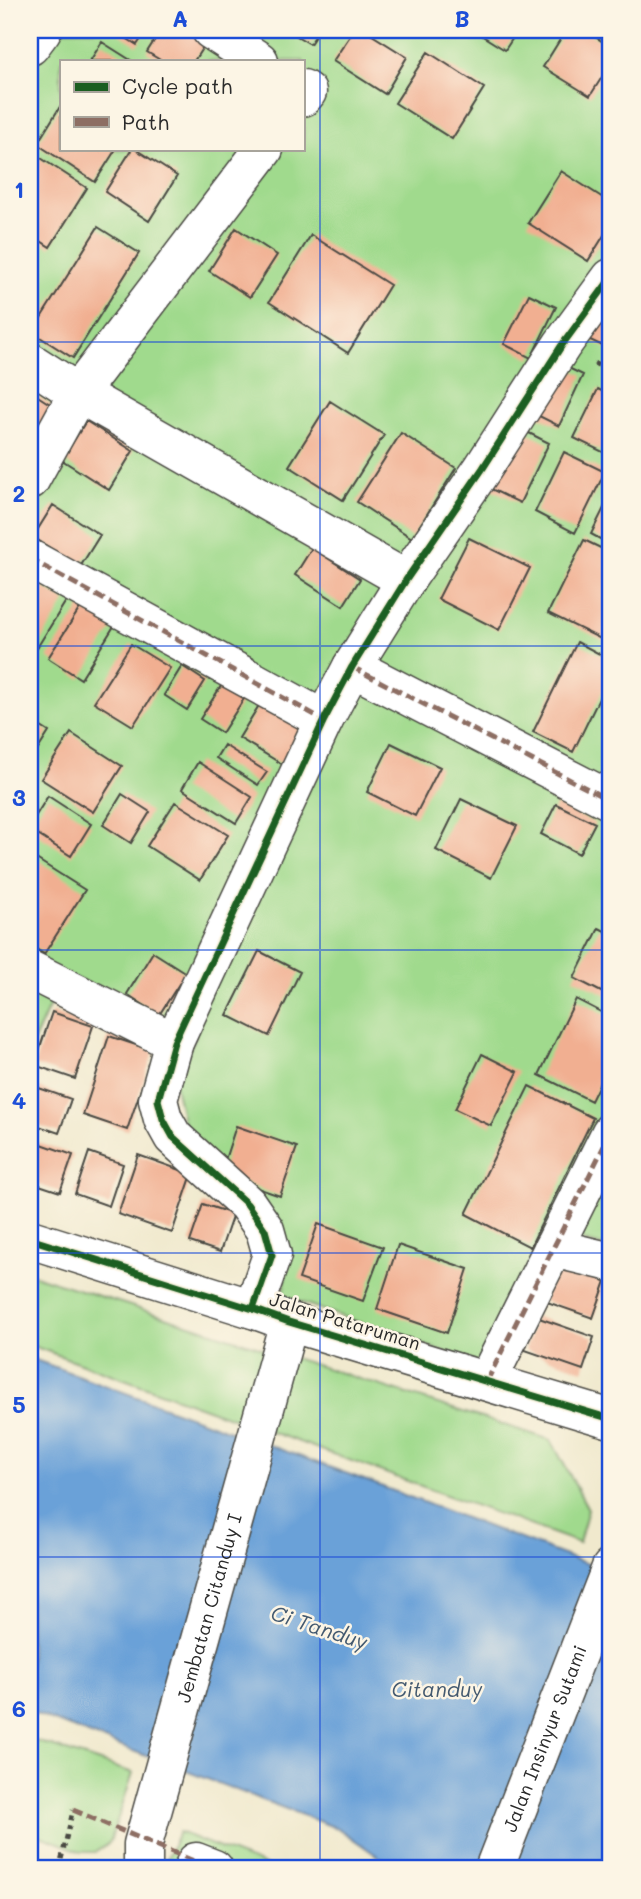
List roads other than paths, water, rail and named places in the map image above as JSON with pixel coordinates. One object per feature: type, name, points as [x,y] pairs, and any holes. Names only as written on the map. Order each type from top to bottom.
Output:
[{"type":"street","points":[[30,46],[42,30]]},
{"type":"street","points":[[211,30],[257,60]]},
{"type":"street","points":[[30,480],[78,393],[263,150]]},
{"type":"street","points":[[253,1309],[272,1255],[265,1230],[247,1204],[173,1137],[163,1119],[158,1100],[174,1042],[324,720],[352,667],[406,580],[483,468],[562,345],[611,278]]},
{"type":"street","points":[[30,362],[78,393],[406,580]]},
{"type":"street","points":[[30,559],[324,720]]},
{"type":"street","points":[[352,667],[611,801]]},
{"type":"street","points":[[30,970],[174,1042]]},
{"type":"street","points":[[487,1381],[611,1132]]},
{"type":"street","name":"Jalan Pataruman","points":[[30,1239],[289,1322],[611,1419]]},
{"type":"street","points":[[553,1248],[611,1262]]},
{"type":"street","name":"Jembatan Citanduy I","points":[[143,1856],[289,1322]]},
{"type":"street","name":"Jalan Insinyur Sutami","points":[[494,1869],[611,1568]]},
{"type":"street","points":[[193,1869],[196,1862],[214,1869]]},
{"type":"water","name":"Citanduy","points":[[30,1358],[611,1573],[611,1869],[396,1869],[339,1829],[30,1712]]},
{"type":"water label","name":"Ci Tanduy","points":[[319,1628]]}]
